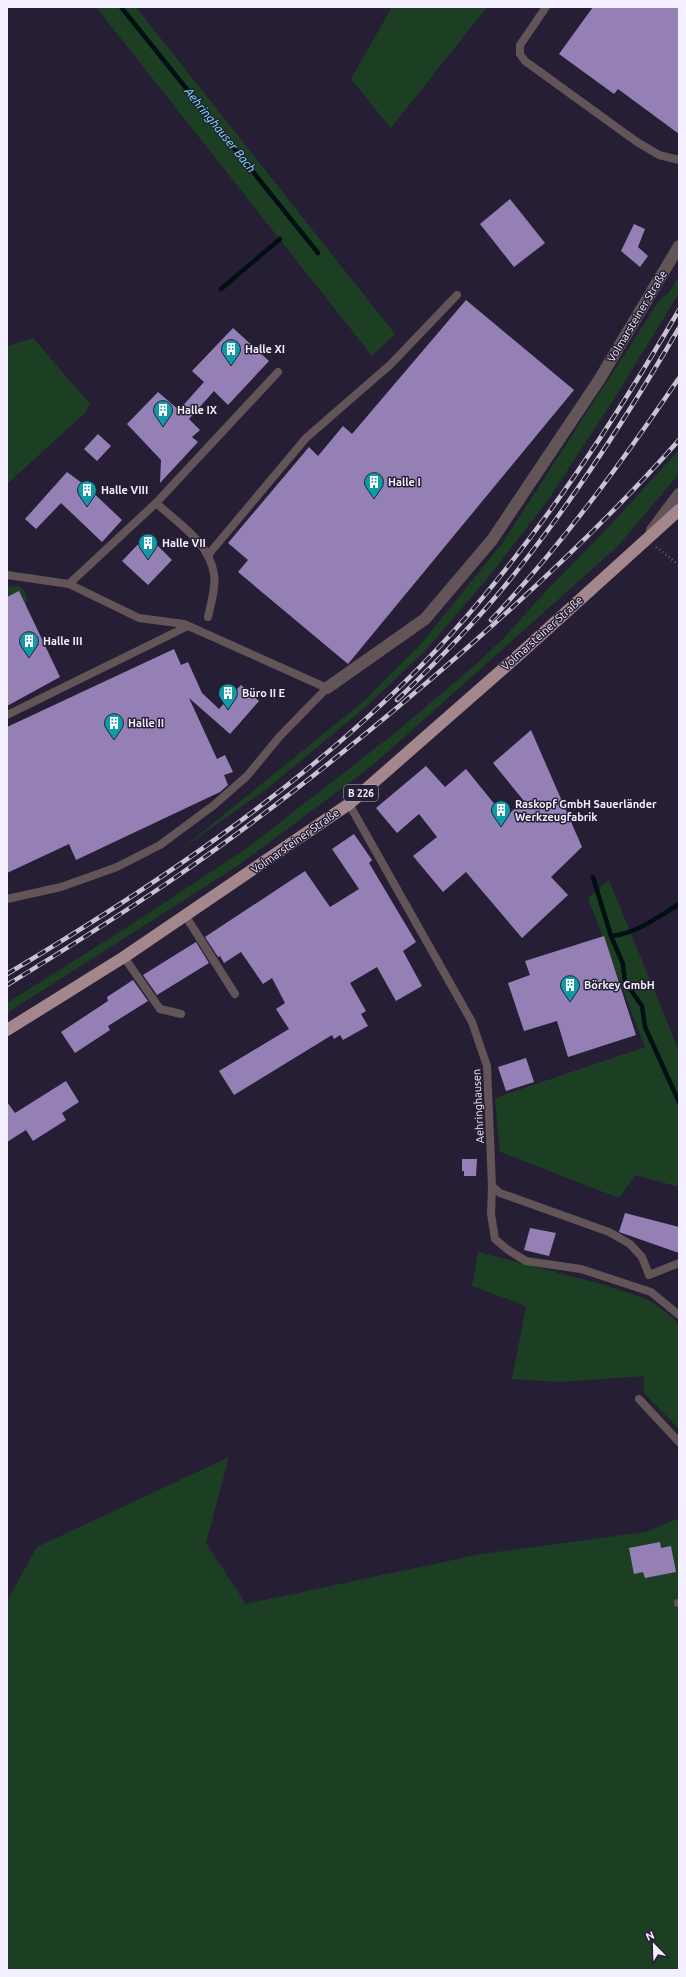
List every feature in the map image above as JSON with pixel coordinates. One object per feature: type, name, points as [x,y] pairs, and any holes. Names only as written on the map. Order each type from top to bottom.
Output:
[{"type":"main road","name":"Volmarsteiner Straße","points":[[7,1030],[124,957],[349,804],[521,653],[646,538],[679,510]]},
{"type":"street","name":"Volmarsteiner Straße","points":[[328,688],[425,619],[492,540],[599,380],[679,246]]},
{"type":"street","name":"Volmarsteiner Straße","points":[[646,538],[679,494]]},
{"type":"lane","points":[[546,7],[520,45],[520,54],[525,61],[637,142],[659,155],[679,160]]},
{"type":"lane","points":[[208,555],[306,438],[391,364],[457,295]]},
{"type":"lane","points":[[69,584],[156,503],[278,372]]},
{"type":"lane","points":[[156,503],[203,547],[208,555],[214,575],[208,617]]},
{"type":"lane","points":[[7,575],[69,584],[139,618],[188,626],[328,688],[280,736],[247,776],[214,805],[160,845],[117,867],[61,887],[7,898]]},
{"type":"lane","points":[[7,715],[188,626]]},
{"type":"lane","name":"Aehringhausen","points":[[349,804],[472,1022],[487,1066],[492,1186],[491,1214],[495,1239],[508,1250],[526,1261],[581,1269],[651,1292],[679,1315]]},
{"type":"lane","points":[[185,915],[235,994]]},
{"type":"lane","points":[[124,957],[160,1009],[181,1014]]},
{"type":"lane","points":[[492,1186],[500,1194],[610,1232],[630,1244],[642,1257],[649,1275],[679,1263]]},
{"type":"lane","points":[[639,1400],[679,1442]]},
{"type":"path","points":[[646,538],[679,565]]},
{"type":"green space","points":[[96,7],[136,7],[395,334],[372,356]]},
{"type":"green space","points":[[392,7],[487,7],[391,128],[351,79]]},
{"type":"green space","points":[[679,275],[679,293],[614,399],[548,500],[491,574],[425,651],[369,704],[268,788],[179,851],[365,700],[421,644],[503,542],[661,298],[669,293]]},
{"type":"green space","points":[[33,338],[90,404],[85,413],[7,484],[7,346]]},
{"type":"green space","points":[[679,450],[679,474],[617,547],[374,764],[239,865],[7,1013],[7,1003],[126,928],[247,848],[395,733],[474,666],[503,639]]},
{"type":"green space","points":[[18,586],[25,594],[27,599],[26,605],[19,592],[7,597],[7,587]]},
{"type":"green space","points":[[609,880],[679,1051],[679,1187],[635,1175],[619,1198],[500,1152],[495,1098],[645,1047],[588,898]]},
{"type":"green space","points":[[478,1252],[605,1285],[647,1299],[672,1317],[679,1325],[679,1429],[644,1393],[644,1376],[560,1382],[512,1379],[526,1306],[472,1286]]},
{"type":"green space","points":[[229,1457],[206,1543],[246,1604],[481,1554],[646,1532],[679,1518],[679,1970],[7,1970],[7,1601],[37,1547]]},
{"type":"building","points":[[593,7],[679,7],[679,134],[618,89],[614,94],[559,54]]},
{"type":"building","points":[[510,199],[545,243],[514,267],[480,224]]},
{"type":"building","points":[[634,224],[645,229],[638,247],[648,256],[640,267],[621,251]]},
{"type":"building","name":"Halle I","points":[[466,300],[574,390],[348,664],[238,572],[248,560],[228,543],[309,447],[318,456],[343,426],[352,434]]},
{"type":"building","points":[[233,328],[269,361],[228,405],[214,391],[189,419],[200,430],[192,437],[198,442],[160,483],[161,460],[127,424],[158,392],[179,410],[204,382],[192,371]]},
{"type":"building","points":[[98,434],[111,446],[97,461],[84,449]]},
{"type":"building","name":"Halle VIII","points":[[67,472],[86,486],[122,520],[102,542],[61,503],[36,529],[25,519]]},
{"type":"building","name":"Halle VII","points":[[147,535],[172,560],[148,585],[122,561]]},
{"type":"building","name":"Halle III","points":[[19,591],[60,677],[7,706],[7,597]]},
{"type":"building","name":"Halle II","points":[[174,649],[181,665],[188,662],[202,693],[219,709],[241,685],[259,701],[230,734],[189,698],[217,759],[225,755],[233,772],[224,775],[228,785],[220,792],[76,860],[69,844],[7,873],[7,727]]},
{"type":"building","name":"Raskopf GmbH Sauerländer Werkzeugfabrik","points":[[531,730],[582,847],[551,877],[568,895],[522,938],[466,872],[443,892],[413,856],[437,837],[419,814],[397,833],[376,808],[426,766],[445,787],[466,769],[505,817],[524,801],[493,763]]},
{"type":"building","points":[[354,834],[372,860],[369,863],[416,942],[403,951],[422,986],[396,1001],[377,967],[350,983],[366,1011],[361,1014],[368,1026],[343,1040],[340,1035],[334,1039],[332,1035],[234,1095],[219,1071],[289,1029],[276,1009],[285,1003],[272,978],[263,984],[241,952],[224,963],[220,956],[218,957],[205,937],[305,871],[330,907],[359,889],[332,849]]},
{"type":"building","name":"Börkey GmbH","points":[[604,936],[636,1035],[568,1057],[557,1021],[524,1031],[508,983],[530,975],[525,961]]},
{"type":"building","points":[[196,942],[209,963],[157,995],[143,975]]},
{"type":"building","points":[[133,980],[148,1001],[108,1026],[110,1030],[75,1053],[61,1032],[108,1001],[107,997]]},
{"type":"building","points":[[526,1058],[534,1082],[506,1091],[498,1067]]},
{"type":"building","points":[[66,1081],[79,1102],[62,1113],[66,1120],[33,1141],[26,1130],[7,1142],[7,1102],[15,1113]]},
{"type":"building","points":[[462,1159],[477,1159],[476,1176],[464,1176],[464,1171],[462,1171]]},
{"type":"building","points":[[625,1213],[679,1227],[679,1253],[619,1232]]},
{"type":"building","points":[[530,1228],[556,1233],[549,1256],[524,1250]]},
{"type":"building","points":[[660,1542],[661,1548],[671,1546],[676,1572],[645,1578],[643,1572],[634,1574],[629,1548]]},
{"type":"waterway","name":"Aehringhauser Bach","points":[[121,7],[318,253]]},
{"type":"waterway","points":[[221,289],[280,239]]},
{"type":"waterway","name":"Aehringhauser Bach","points":[[593,877],[611,936],[623,964],[625,982],[642,1006],[645,1027],[679,1102]]},
{"type":"waterway","points":[[611,936],[620,935],[638,928],[679,904]]},
{"type":"railway","points":[[7,974],[126,900],[185,861],[242,820],[352,731],[404,683],[452,633],[484,596],[545,518],[601,436],[679,310]]},
{"type":"railway","points":[[397,700],[476,619],[506,585],[542,539],[604,450],[679,328]]},
{"type":"railway","points":[[491,620],[542,563],[590,503],[679,378]]},
{"type":"railway","points":[[7,985],[113,919],[176,877],[251,823],[361,738],[467,648],[550,573],[629,495],[679,440]]},
{"type":"place","name":"Halle XI","points":[[231,366]]},
{"type":"place","name":"Halle IX","points":[[163,427]]},
{"type":"place","name":"Halle I","points":[[374,499]]},
{"type":"place","name":"Halle VIII","points":[[87,507]]},
{"type":"place","name":"Halle VII","points":[[148,560]]},
{"type":"place","name":"Halle III","points":[[29,658]]},
{"type":"place","name":"Büro II E","points":[[228,710]]},
{"type":"place","name":"Halle II","points":[[114,740]]},
{"type":"place","name":"Raskopf GmbH Sauerländer Werkzeugfabrik","points":[[501,827]]},
{"type":"place","name":"Börkey GmbH","points":[[570,1002]]}]
